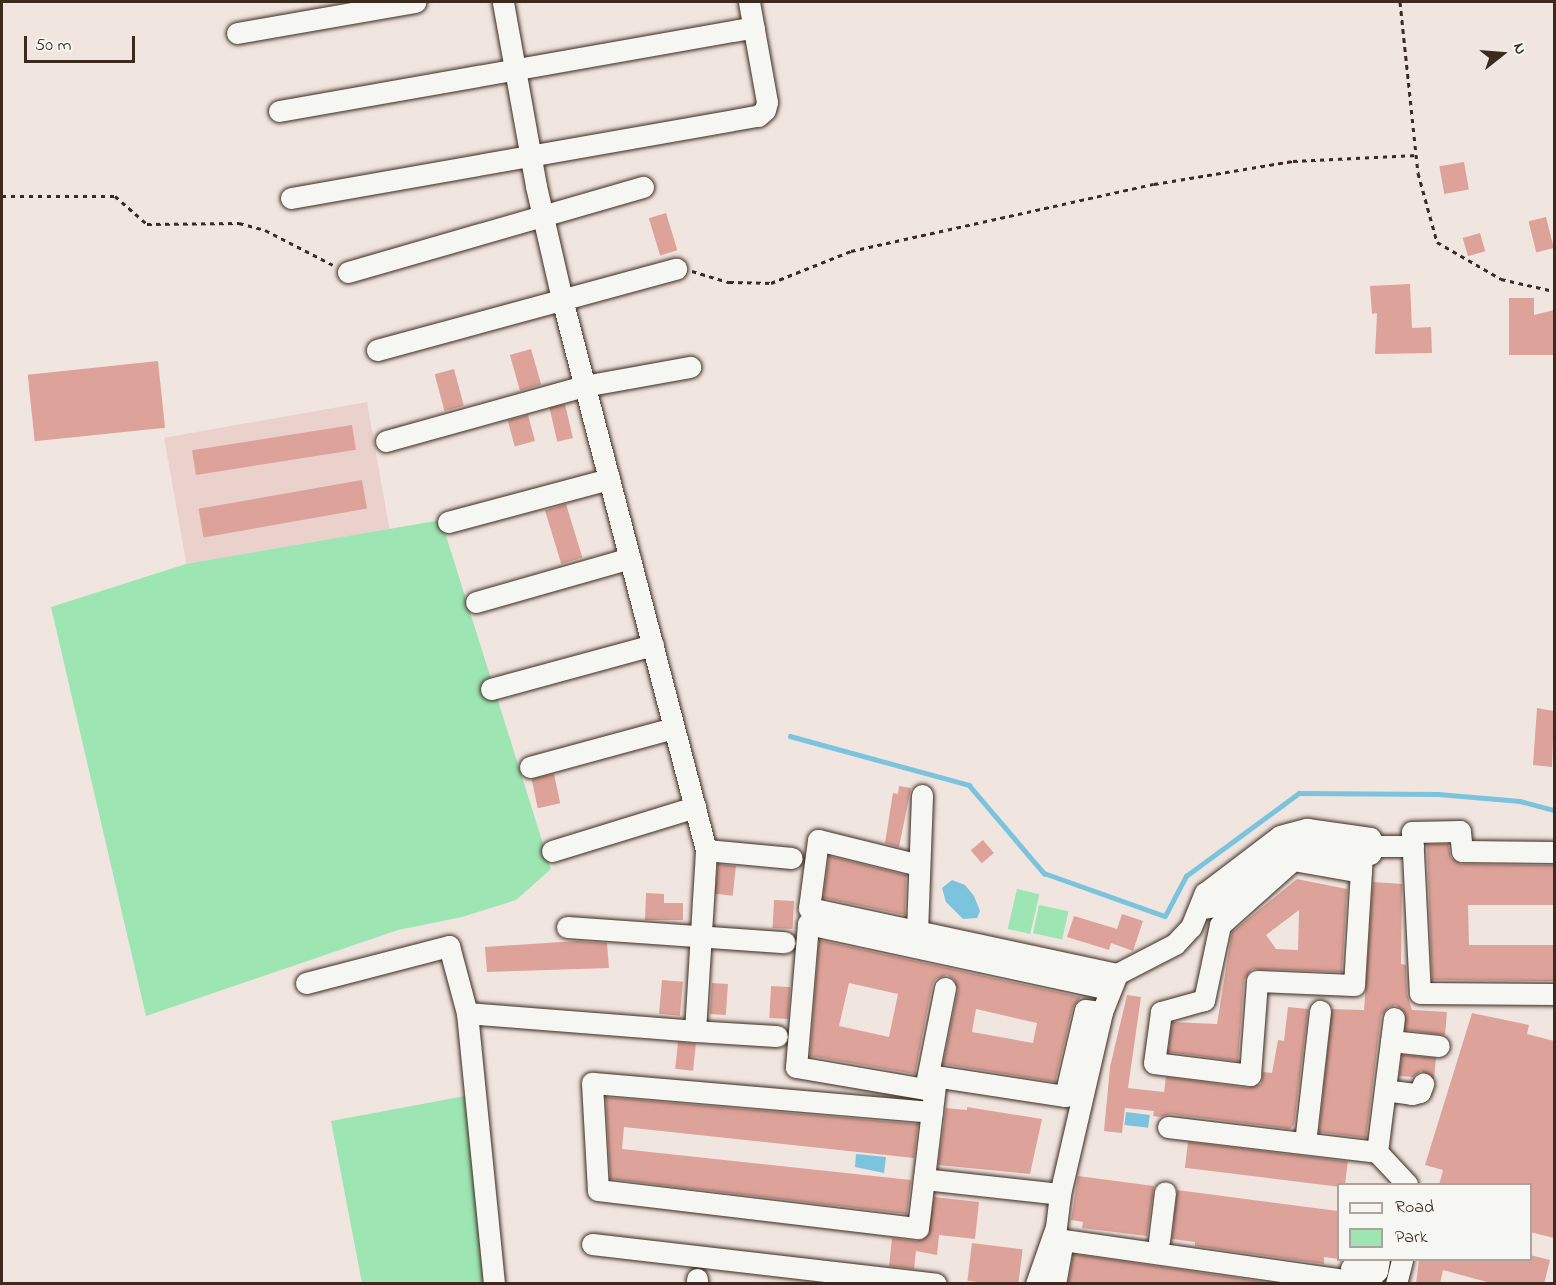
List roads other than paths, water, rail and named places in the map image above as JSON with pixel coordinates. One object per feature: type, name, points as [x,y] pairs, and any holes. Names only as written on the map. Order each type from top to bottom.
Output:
[{"type":"street","points":[[237,33],[415,2]]},
{"type":"street","points":[[503,2],[530,156],[562,298],[706,850],[695,1031]]},
{"type":"street","points":[[291,198],[758,116],[765,111],[767,102],[749,2]]},
{"type":"street","points":[[279,111],[754,27]]},
{"type":"street","points":[[348,272],[643,187]]},
{"type":"street","points":[[377,350],[562,298],[676,269]]},
{"type":"street","points":[[386,441],[584,386],[690,367]]},
{"type":"street","points":[[448,522],[609,478]]},
{"type":"street","points":[[476,602],[630,558]]},
{"type":"street","points":[[491,689],[653,645]]},
{"type":"street","points":[[530,767],[674,728]]},
{"type":"street","points":[[917,932],[922,795]]},
{"type":"street","points":[[552,851],[695,807]]},
{"type":"street","points":[[932,1076],[925,1089],[796,1067],[808,924],[1112,981],[1175,944],[1201,908],[1205,893],[1292,831],[1307,829],[1370,838],[1366,857],[1354,985],[1257,981],[1250,1075],[1154,1063],[1161,1012],[1204,1000],[1220,926],[1293,860],[1366,857],[1413,846]]},
{"type":"street","points":[[1554,852],[1462,851],[1460,831],[1413,832],[1420,993],[1554,994]]},
{"type":"street","points":[[919,865],[819,840],[809,908],[917,932],[1112,981]]},
{"type":"street","points":[[706,850],[792,858]]},
{"type":"street","points":[[567,927],[701,939],[784,942]]},
{"type":"street","points":[[306,984],[449,946],[467,1013],[494,1284]]},
{"type":"street","points":[[1036,1284],[1056,1227],[1060,1194],[1102,1012],[1112,981]]},
{"type":"street","points":[[932,1112],[592,1083],[598,1190],[918,1228],[932,1112],[932,1076],[945,988]]},
{"type":"street","points":[[932,1076],[1065,1096],[1084,1010],[1102,1012]]},
{"type":"street","points":[[1305,1143],[1320,1011]]},
{"type":"street","points":[[467,1013],[777,1036]]},
{"type":"street","points":[[1377,1152],[1394,1018]]},
{"type":"street","points":[[1391,1041],[1439,1046]]},
{"type":"street","points":[[1385,1090],[1412,1094],[1420,1092],[1423,1084]]},
{"type":"street","points":[[1168,1127],[1377,1152],[1405,1183]]},
{"type":"street","points":[[924,1179],[1060,1194]]},
{"type":"street","points":[[1159,1241],[1165,1192]]},
{"type":"street","points":[[1056,1227],[1377,1271],[1379,1261]]},
{"type":"street","points":[[1055,1284],[1063,1240],[1372,1284]]},
{"type":"street","points":[[592,1244],[936,1284]]},
{"type":"street","points":[[1396,1284],[1402,1261]]},
{"type":"water","points":[[952,880],[965,885],[974,896],[980,911],[977,918],[963,919],[946,902],[942,888]]},
{"type":"water","points":[[1126,1112],[1150,1115],[1148,1128],[1124,1125]]},
{"type":"water","points":[[856,1154],[886,1157],[884,1173],[855,1167]]},
{"type":"waterway","points":[[790,736],[969,785],[1044,873],[1165,916],[1186,876],[1299,793],[1438,794],[1520,801],[1554,810]]}]
